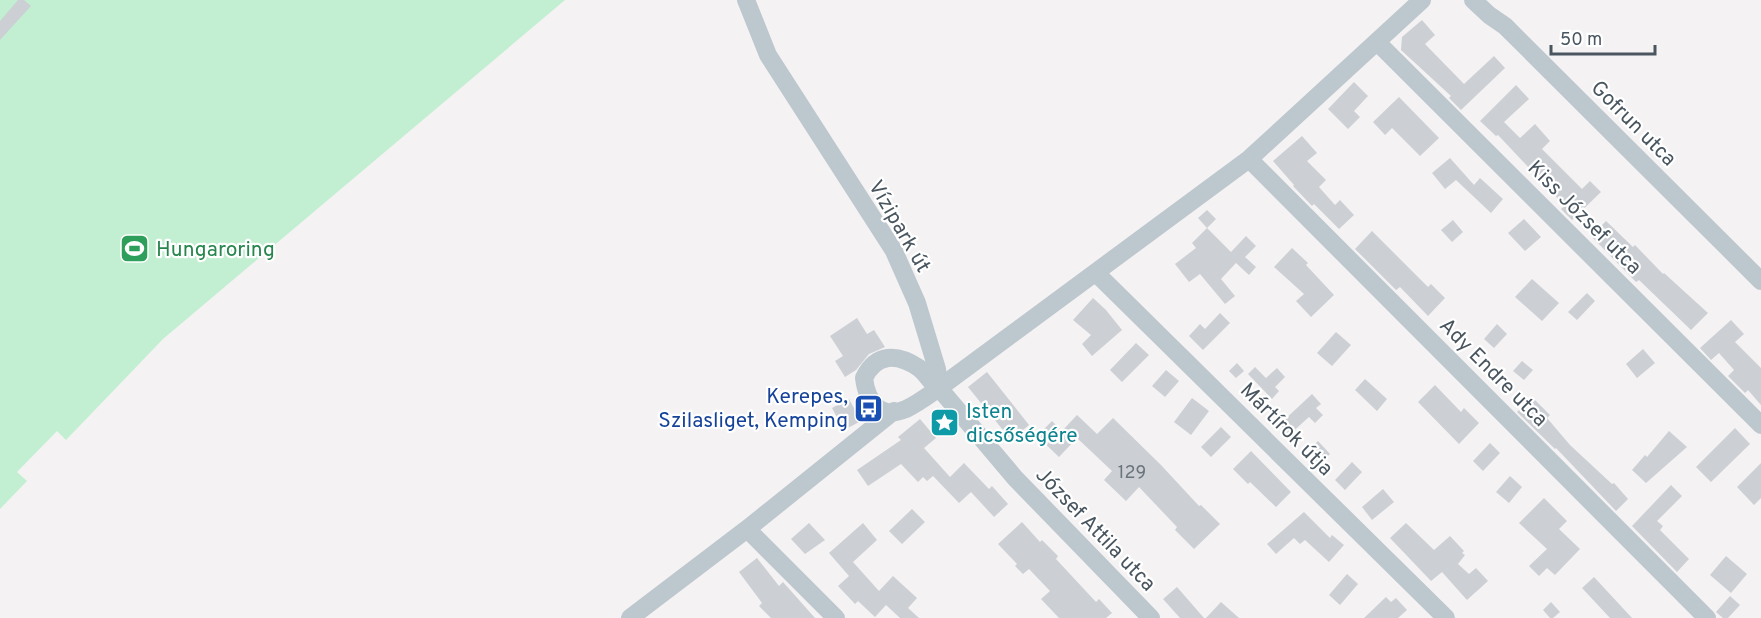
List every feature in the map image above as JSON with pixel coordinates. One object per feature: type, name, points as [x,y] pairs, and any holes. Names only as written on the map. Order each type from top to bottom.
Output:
[{"type":"street","name":"Vízipark út","points":[[746,0],[768,55],[894,251],[917,303],[937,369],[939,388]]},
{"type":"street","points":[[939,388],[933,385],[921,370],[903,360],[887,357],[873,364],[864,378],[868,396],[877,409],[894,411],[906,409],[939,388],[1249,159],[1422,0]]},
{"type":"street","name":"Gofrun utca","points":[[1473,0],[1505,26],[1761,281]]},
{"type":"street","name":"Kiss József utca","points":[[1377,42],[1761,425]]},
{"type":"street","name":"Ady Endre utca","points":[[1249,159],[1707,618]]},
{"type":"street","name":"Mártírok útja","points":[[1096,273],[1446,618]]},
{"type":"street","points":[[903,360],[922,340],[925,331]]},
{"type":"street","name":"József Attila utca","points":[[939,388],[1015,478],[1151,618]]},
{"type":"street","points":[[630,618],[747,529],[894,411]]},
{"type":"street","points":[[747,529],[836,618]]},
{"type":"green space","name":"Hungaroring","points":[[0,0],[565,0],[163,339],[66,440],[57,431],[17,472],[27,481],[0,509]]},
{"type":"building","points":[[18,0],[24,0],[31,6],[0,40],[0,21]]},
{"type":"building","points":[[1422,20],[1435,35],[1425,44],[1464,84],[1494,56],[1505,68],[1461,110],[1449,98],[1451,96],[1401,50],[1402,37]]},
{"type":"building","points":[[1354,82],[1368,96],[1354,111],[1360,117],[1348,129],[1328,109]]},
{"type":"building","points":[[1516,85],[1529,99],[1504,122],[1520,138],[1535,124],[1550,141],[1542,149],[1582,189],[1590,181],[1601,192],[1572,220],[1561,209],[1565,206],[1498,135],[1496,136],[1480,121]]},
{"type":"building","points":[[1399,97],[1439,138],[1420,156],[1392,128],[1385,135],[1373,122]]},
{"type":"building","points":[[1302,136],[1317,153],[1307,161],[1326,180],[1319,187],[1335,205],[1340,200],[1354,215],[1339,229],[1314,204],[1312,206],[1273,161]]},
{"type":"building","points":[[1450,158],[1474,185],[1480,178],[1503,199],[1491,213],[1456,180],[1445,189],[1432,173]]},
{"type":"building","points":[[1207,210],[1216,219],[1207,228],[1198,218]]},
{"type":"building","points":[[1524,219],[1541,237],[1525,251],[1508,233]]},
{"type":"building","points":[[1453,220],[1463,232],[1452,242],[1441,230]]},
{"type":"building","points":[[1606,221],[1708,313],[1691,330],[1639,280],[1636,282],[1591,236]]},
{"type":"building","points":[[1207,228],[1231,252],[1246,236],[1256,246],[1245,257],[1256,267],[1249,275],[1236,263],[1221,279],[1235,296],[1225,304],[1200,274],[1189,282],[1175,264],[1196,248],[1192,243]]},
{"type":"building","points":[[1372,231],[1428,287],[1431,284],[1445,298],[1428,316],[1400,287],[1396,290],[1355,249]]},
{"type":"building","points":[[1292,248],[1308,263],[1306,265],[1334,295],[1311,317],[1296,301],[1304,294],[1274,267]]},
{"type":"building","points":[[1532,279],[1559,303],[1542,321],[1515,297]]},
{"type":"building","points":[[1587,293],[1595,301],[1577,320],[1568,312]]},
{"type":"building","points":[[1093,298],[1122,330],[1092,356],[1082,344],[1091,335],[1073,320]]},
{"type":"building","points":[[1220,313],[1230,323],[1203,350],[1189,336],[1200,324],[1205,329]]},
{"type":"building","points":[[857,318],[867,334],[874,330],[885,347],[869,354],[856,370],[845,377],[835,361],[843,356],[830,336]]},
{"type":"building","points":[[1731,320],[1744,334],[1735,342],[1761,368],[1761,405],[1748,390],[1745,393],[1728,376],[1734,370],[1719,353],[1711,360],[1700,348]]},
{"type":"building","points":[[1497,324],[1507,334],[1494,348],[1484,339]]},
{"type":"building","points":[[1336,332],[1351,345],[1332,366],[1317,353]]},
{"type":"building","points":[[1136,343],[1149,355],[1122,382],[1110,370]]},
{"type":"building","points":[[1643,349],[1655,363],[1637,378],[1626,364]]},
{"type":"building","points":[[1522,361],[1533,370],[1524,380],[1513,371]]},
{"type":"building","points":[[1237,363],[1244,371],[1236,378],[1229,371]]},
{"type":"building","points":[[1255,367],[1266,378],[1277,368],[1285,377],[1275,387],[1279,391],[1272,399],[1248,374]]},
{"type":"building","points":[[1166,370],[1179,381],[1165,397],[1152,386]]},
{"type":"building","points":[[987,372],[1029,425],[1011,440],[968,387]]},
{"type":"building","points":[[1365,379],[1387,399],[1377,411],[1355,390]]},
{"type":"building","points":[[1435,385],[1461,412],[1464,408],[1479,423],[1459,444],[1418,402]]},
{"type":"building","points":[[1312,394],[1321,404],[1316,408],[1323,415],[1315,423],[1309,417],[1289,435],[1280,424]]},
{"type":"building","points":[[1532,397],[1550,415],[1547,418],[1570,445],[1612,484],[1614,483],[1628,499],[1616,511],[1556,448],[1517,412]]},
{"type":"building","points":[[1192,398],[1209,411],[1191,435],[1174,422]]},
{"type":"building","points":[[849,399],[861,421],[844,430],[832,408]]},
{"type":"building","points":[[1077,415],[1097,434],[1113,418],[1199,506],[1201,505],[1220,524],[1194,549],[1175,530],[1177,527],[1139,487],[1126,501],[1104,480],[1112,471],[1077,438],[1059,457],[1037,436],[1052,421],[1062,431]]},
{"type":"building","points":[[920,419],[936,438],[924,448],[950,477],[964,463],[989,489],[992,486],[1008,504],[994,517],[971,492],[959,503],[933,476],[927,481],[923,477],[918,482],[901,464],[868,486],[857,470],[901,440],[898,437]]},
{"type":"building","points":[[1221,427],[1231,437],[1211,457],[1201,447]]},
{"type":"building","points":[[1735,428],[1750,444],[1711,482],[1696,467]]},
{"type":"building","points":[[1669,431],[1687,447],[1646,483],[1632,470],[1645,455],[1647,457]]},
{"type":"building","points":[[1318,441],[1330,454],[1318,465],[1306,453]]},
{"type":"building","points":[[1490,443],[1500,453],[1483,471],[1473,461]]},
{"type":"building","points":[[1251,451],[1291,492],[1276,507],[1233,469]]},
{"type":"building","points":[[1352,462],[1362,472],[1345,490],[1335,480]]},
{"type":"building","points":[[1761,463],[1761,498],[1754,505],[1737,487]]},
{"type":"building","points":[[1510,476],[1522,487],[1509,503],[1496,492]]},
{"type":"building","points":[[1671,485],[1682,496],[1657,521],[1663,526],[1660,530],[1689,559],[1677,572],[1632,526]]},
{"type":"building","points":[[1383,489],[1394,502],[1372,520],[1362,507]]},
{"type":"building","points":[[1544,498],[1567,521],[1559,529],[1580,549],[1555,575],[1547,568],[1539,576],[1529,566],[1547,549],[1519,523]]},
{"type":"building","points":[[912,509],[925,522],[902,544],[889,531]]},
{"type":"building","points":[[1304,512],[1330,538],[1332,535],[1344,545],[1329,562],[1305,540],[1300,544],[1294,538],[1276,554],[1267,544]]},
{"type":"building","points":[[1022,522],[1040,542],[1042,540],[1058,556],[1056,559],[1096,602],[1099,599],[1112,613],[1106,618],[1059,618],[1041,599],[1050,591],[1029,569],[1023,574],[998,544]]},
{"type":"building","points":[[809,523],[825,540],[805,554],[791,539]]},
{"type":"building","points":[[863,523],[877,540],[853,562],[879,591],[893,576],[917,598],[908,608],[919,618],[900,618],[886,605],[875,617],[858,601],[855,604],[838,586],[849,576],[829,553]]},
{"type":"building","points":[[1406,523],[1434,550],[1450,536],[1464,551],[1462,553],[1465,555],[1458,564],[1469,574],[1476,568],[1488,581],[1467,600],[1442,572],[1431,581],[1390,538]]},
{"type":"building","points":[[1726,556],[1747,574],[1731,593],[1710,575]]},
{"type":"building","points":[[757,558],[779,586],[783,582],[815,618],[771,618],[759,606],[762,603],[739,572]]},
{"type":"building","points":[[1347,574],[1358,584],[1340,605],[1329,595]]},
{"type":"building","points":[[1594,577],[1632,618],[1610,618],[1582,588]]},
{"type":"building","points":[[1177,587],[1204,618],[1180,618],[1163,599]]},
{"type":"building","points":[[1730,596],[1740,605],[1728,618],[1723,618],[1716,612]]},
{"type":"building","points":[[1386,597],[1391,602],[1396,598],[1407,610],[1398,618],[1364,618]]},
{"type":"building","points":[[1221,602],[1239,618],[1206,618]]},
{"type":"building","points":[[1551,602],[1560,612],[1553,618],[1550,618],[1543,610]]},
{"type":"place","name":"Hungaroring","points":[[135,249]]},
{"type":"place","name":"Kerepes, Szilasliget, Kemping","points":[[869,408]]},
{"type":"place","name":"Isten dicsőségére","points":[[945,423]]}]
